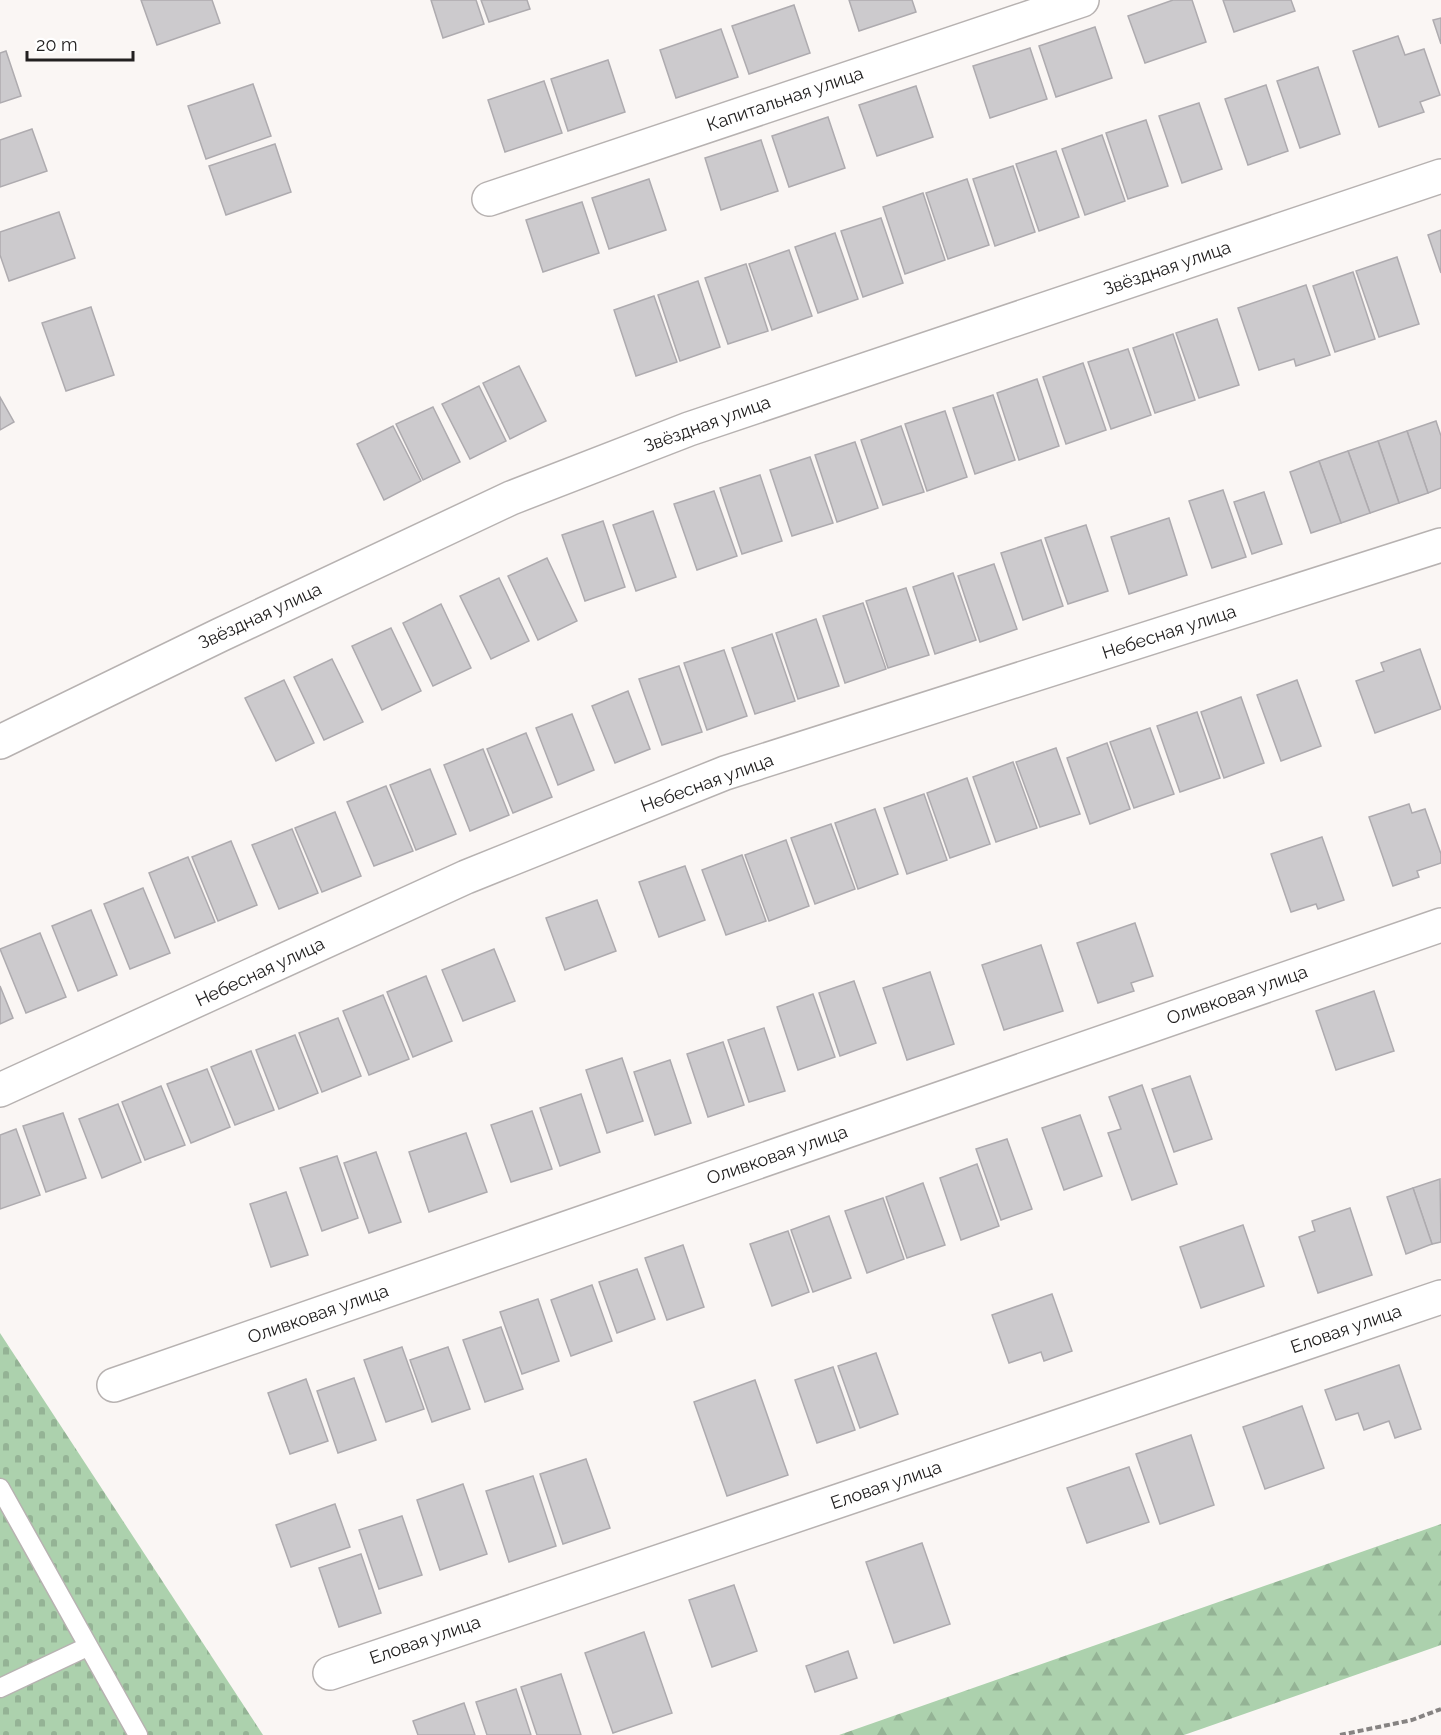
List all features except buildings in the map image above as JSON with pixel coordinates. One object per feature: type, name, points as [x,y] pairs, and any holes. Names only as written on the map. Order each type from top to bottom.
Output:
[{"type":"street","name":"Капитальная улица","points":[[489,199],[1082,0]]},
{"type":"street","name":"Звёздная улица","points":[[0,742],[220,634],[511,498],[689,429],[1441,176]]},
{"type":"street","name":"Небесная улица","points":[[0,1090],[466,877],[725,773],[1441,545]]},
{"type":"street","name":"Оливковая улица","points":[[114,1385],[1441,925]]},
{"type":"street","name":"Еловая улица","points":[[330,1672],[1441,1297]]},
{"type":"lane","points":[[0,1488],[138,1735]]},
{"type":"lane","points":[[0,1688],[87,1647]]},
{"type":"path","points":[[1340,1735],[1412,1720],[1441,1709]]},
{"type":"green space","points":[[0,1333],[263,1735],[0,1735]]},
{"type":"green space","points":[[1441,1524],[1441,1645],[1184,1735],[839,1735]]}]
